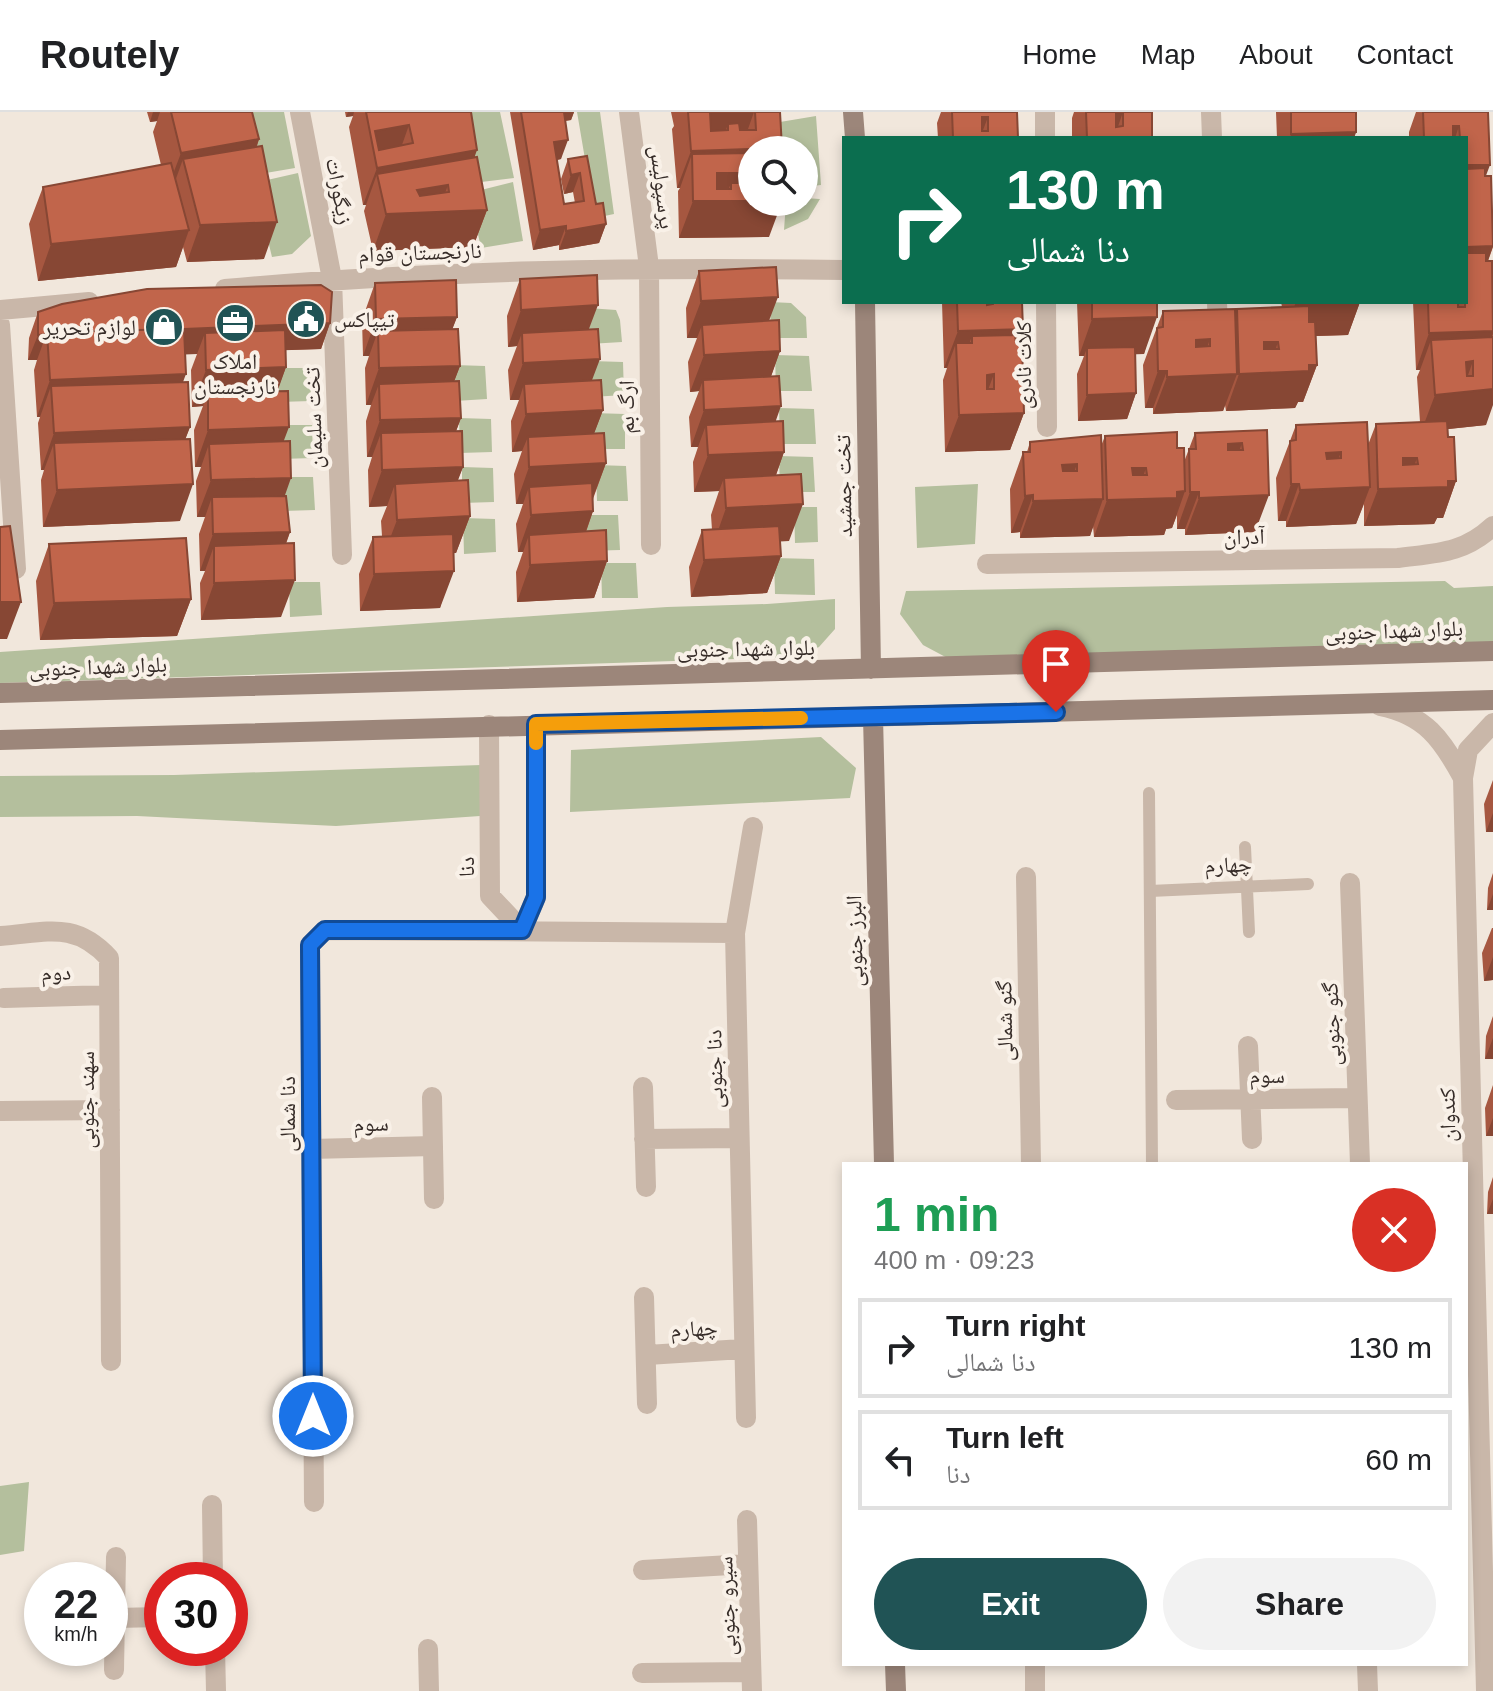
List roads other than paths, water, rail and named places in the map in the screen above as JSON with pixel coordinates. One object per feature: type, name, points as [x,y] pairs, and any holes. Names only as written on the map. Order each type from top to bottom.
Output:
[{"type":"street","name":"زیگورات","points":[[300,112],[332,279]]},
{"type":"street","name":"پرسپولیس","points":[[629,112],[649,267]]},
{"type":"street","points":[[853,112],[855,136]]},
{"type":"street","points":[[1045,112],[1045,136]]},
{"type":"street","points":[[1211,112],[1212,136]]},
{"type":"street","name":"نارنجستان قوام","points":[[205,291],[332,279],[649,267],[842,270]]},
{"type":"street","name":"ارگ بم","points":[[649,267],[651,545]]},
{"type":"street","name":"تخت سلیمان","points":[[332,279],[342,555]]},
{"type":"street","points":[[0,310],[111,300]]},
{"type":"street","name":"تخت جمشید","points":[[865,304],[871,669]]},
{"type":"street","name":"کلات نادری","points":[[1046,304],[1047,427]]},
{"type":"street","points":[[1217,304],[1218,331]]},
{"type":"street","points":[[0,325],[16,569]]},
{"type":"street","name":"آدران","points":[[987,564],[1398,558],[1453,551],[1479,539],[1493,526]]},
{"type":"street","name":"بلوار شهدا جنوبی","points":[[0,693],[1493,651]]},
{"type":"street","points":[[0,740],[1493,700]]},
{"type":"street","points":[[1361,703],[1403,711],[1421,721],[1447,747],[1463,778]]},
{"type":"street","name":"البرز جنوبی","points":[[873,717],[884,1162]]},
{"type":"street","points":[[1463,778],[1468,750],[1493,723]]},
{"type":"street","points":[[536,724],[536,897],[522,930],[735,933]]},
{"type":"street","name":"دنا","points":[[489,725],[490,896],[522,930]]},
{"type":"street","name":"کندوان","points":[[1463,778],[1474,1508],[1486,1691]]},
{"type":"street","name":"دنا جنوبی","points":[[746,1418],[735,933],[753,827]]},
{"type":"street","name":"گنو شمالی","points":[[1026,877],[1031,1162]]},
{"type":"street","name":"گنو جنوبی","points":[[1350,883],[1360,1162]]},
{"type":"street","name":"دنا شمالی","points":[[314,1502],[310,945],[325,930],[522,930]]},
{"type":"street","name":"سهند جنوبی","points":[[0,936],[65,931],[93,941],[109,958],[111,1361]]},
{"type":"street","name":"دوم","points":[[4,998],[109,995]]},
{"type":"street","points":[[1248,1046],[1252,1139]]},
{"type":"street","points":[[643,1087],[646,1187]]},
{"type":"street","points":[[432,1097],[434,1199]]},
{"type":"street","name":"سوم","points":[[1176,1100],[1357,1098]]},
{"type":"street","points":[[1,1111],[110,1110]]},
{"type":"street","points":[[644,1139],[739,1138]]},
{"type":"street","name":"سوم","points":[[311,1149],[433,1146]]},
{"type":"street","points":[[644,1297],[647,1404]]},
{"type":"street","name":"چهارم","points":[[647,1355],[743,1349]]},
{"type":"street","points":[[212,1505],[213,1562]]},
{"type":"street","name":"سیرو جنوبی","points":[[747,1520],[752,1681]]},
{"type":"street","points":[[116,1557],[116,1562]]},
{"type":"street","points":[[643,1570],[748,1564]]},
{"type":"street","points":[[428,1649],[429,1691]]},
{"type":"street","points":[[114,1666],[114,1670]]},
{"type":"street","points":[[215,1666],[216,1691]]},
{"type":"street","points":[[895,1666],[896,1691]]},
{"type":"street","points":[[1035,1666],[1035,1691]]},
{"type":"street","points":[[1367,1666],[1368,1691]]},
{"type":"street","points":[[642,1673],[752,1681]]},
{"type":"lane","points":[[1149,793],[1152,1162]]},
{"type":"lane","points":[[1245,847],[1249,932]]},
{"type":"lane","name":"چهارم","points":[[1150,891],[1308,884]]},
{"type":"place","name":"تیپاکس","points":[[306,319]]},
{"type":"place","name":"املاک نارنجستان","points":[[235,323]]},
{"type":"place","name":"لوازم تحریر","points":[[164,327]]}]
